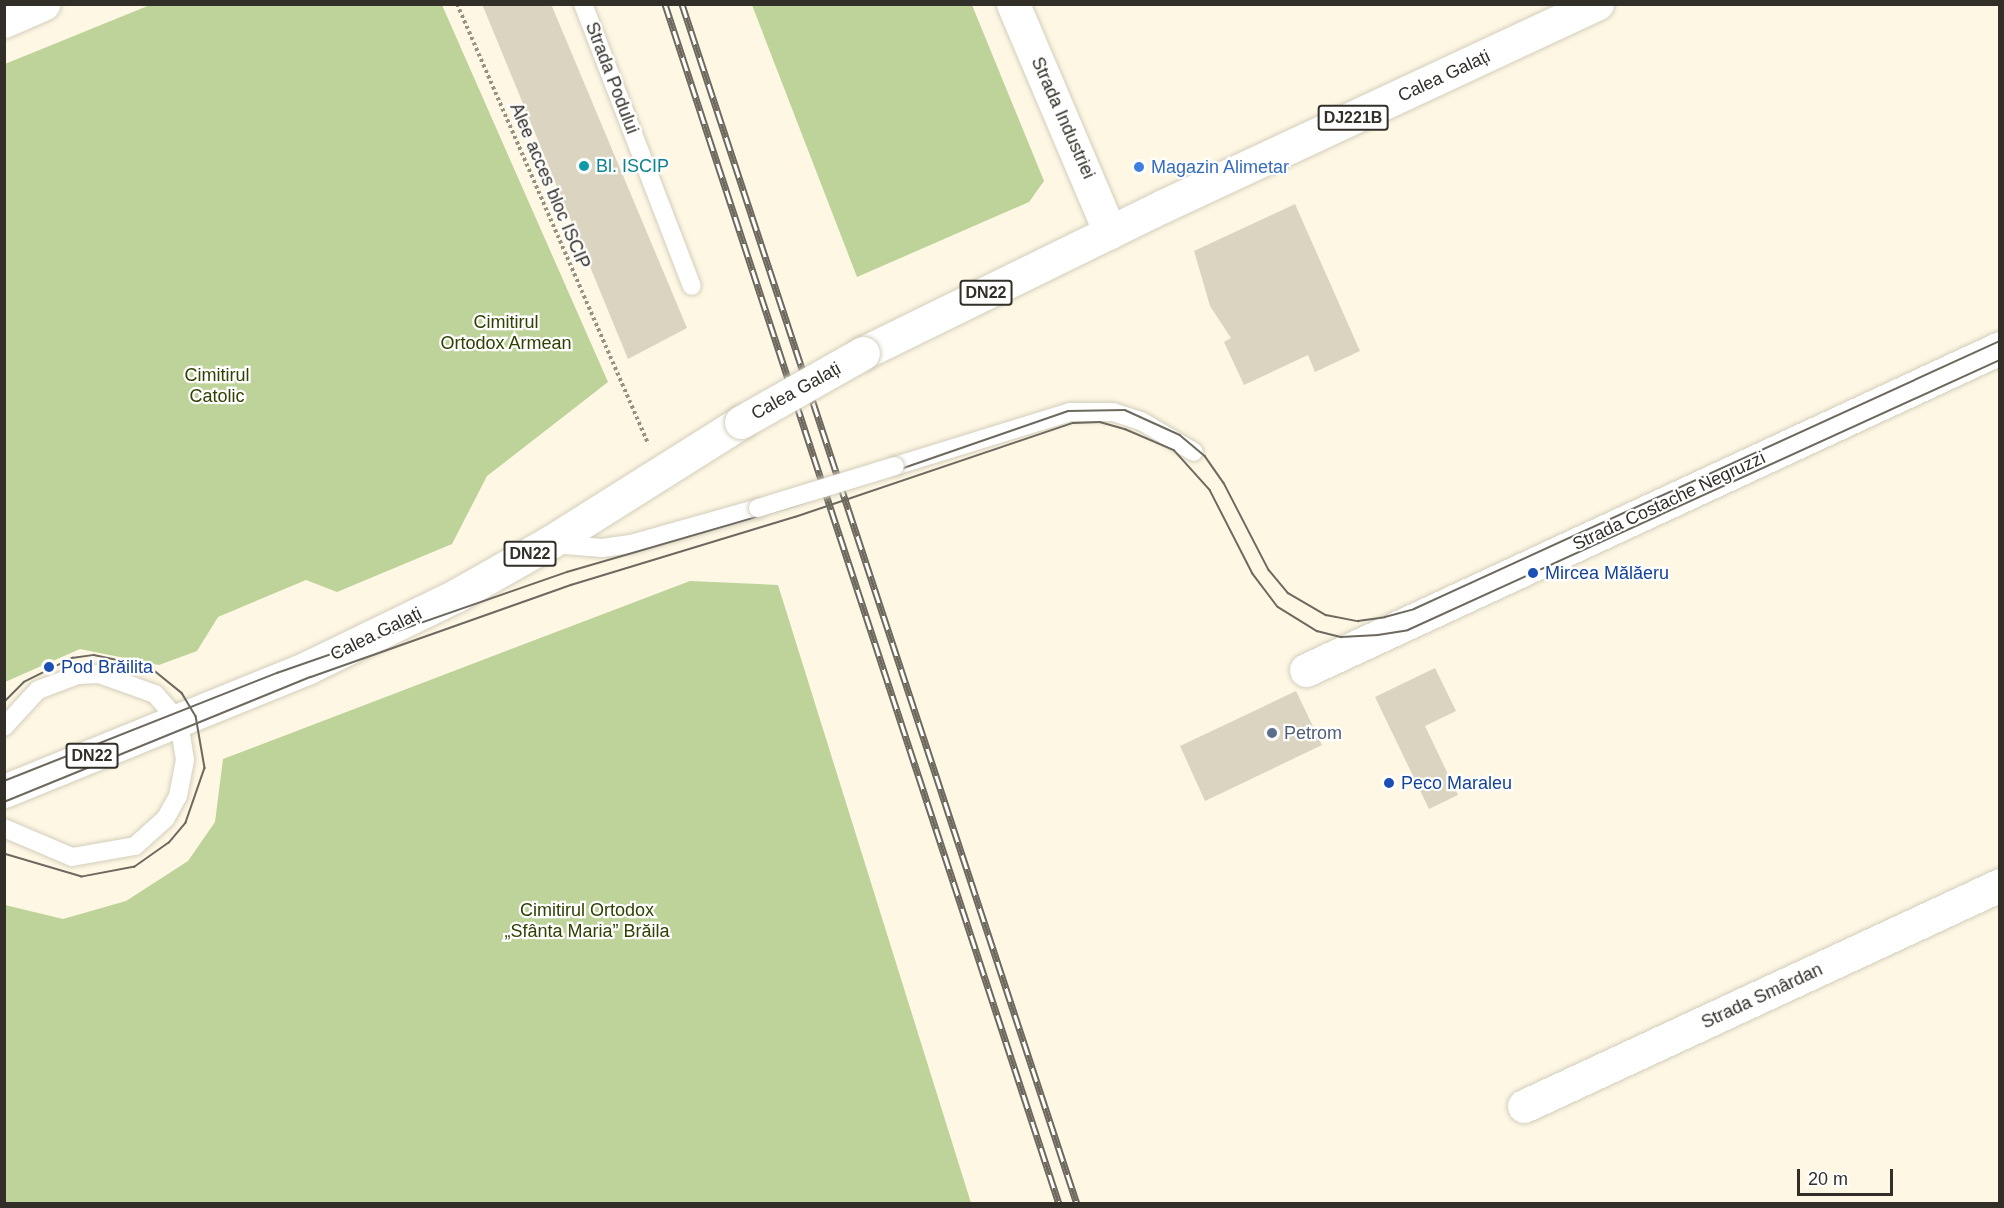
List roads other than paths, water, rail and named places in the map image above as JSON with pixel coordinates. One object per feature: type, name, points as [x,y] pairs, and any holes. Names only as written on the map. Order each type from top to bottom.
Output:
[{"type":"main road","points":[[4,21],[43,4]]},
{"type":"main road","name":"Strada Industriei","points":[[1013,4],[1110,232]]},
{"type":"main road","name":"Calea Galați","points":[[4,790],[179,722],[309,667],[549,543],[741,422],[863,353],[1110,232],[1597,4]]},
{"type":"main road","name":"Strada Costache Negruzzi","points":[[1306,670],[2000,348]]},
{"type":"main road","name":"Strada Smârdan","points":[[1524,1106],[2000,885]]},
{"type":"lane","name":"Strada Podului","points":[[583,4],[692,286]]},
{"type":"lane","points":[[549,543],[602,548],[631,544],[758,508],[1070,412],[1113,412],[1141,421],[1194,452]]},
{"type":"lane","points":[[4,727],[38,690],[70,677],[99,674],[154,694],[179,722],[185,760],[178,796],[165,819],[135,846],[72,857],[4,828]]},
{"type":"tram line","points":[[4,781],[277,673],[567,572],[791,507],[1068,411],[1125,410],[1180,435],[1205,456],[1224,483],[1269,570],[1288,593],[1326,615],[1358,621],[1385,617],[1414,609],[2000,341]]},
{"type":"tram line","points":[[4,802],[311,677],[571,585],[795,517],[1073,423],[1100,422],[1125,429],[1174,450],[1210,490],[1253,574],[1278,607],[1317,631],[1341,637],[1378,635],[1408,630],[2000,360]]},
{"type":"tram line","points":[[4,702],[24,682],[72,658],[94,655],[150,667],[182,693],[196,716],[205,768],[186,823],[169,843],[135,867],[82,877],[4,854]]},
{"type":"railway","points":[[665,4],[1059,1204]]},
{"type":"railway","points":[[682,4],[1077,1204]]},
{"type":"place","name":"Bl. ISCIP","points":[[584,166]]},
{"type":"place","name":"Magazin Alimetar","points":[[1139,167]]},
{"type":"place","name":"Mircea Mălăeru","points":[[1533,573]]},
{"type":"place","name":"Pod Brăilita","points":[[49,667]]},
{"type":"place","name":"Petrom","points":[[1272,733]]},
{"type":"place","name":"Peco Maraleu","points":[[1389,783]]},
{"type":"park label","name":"Cimitirul Ortodox Armean","points":[[506,333]]},
{"type":"park label","name":"Cimitirul Catolic","points":[[217,386]]},
{"type":"park label","name":"Cimitirul Ortodox „Sfânta Maria” Brăila","points":[[587,921]]}]
